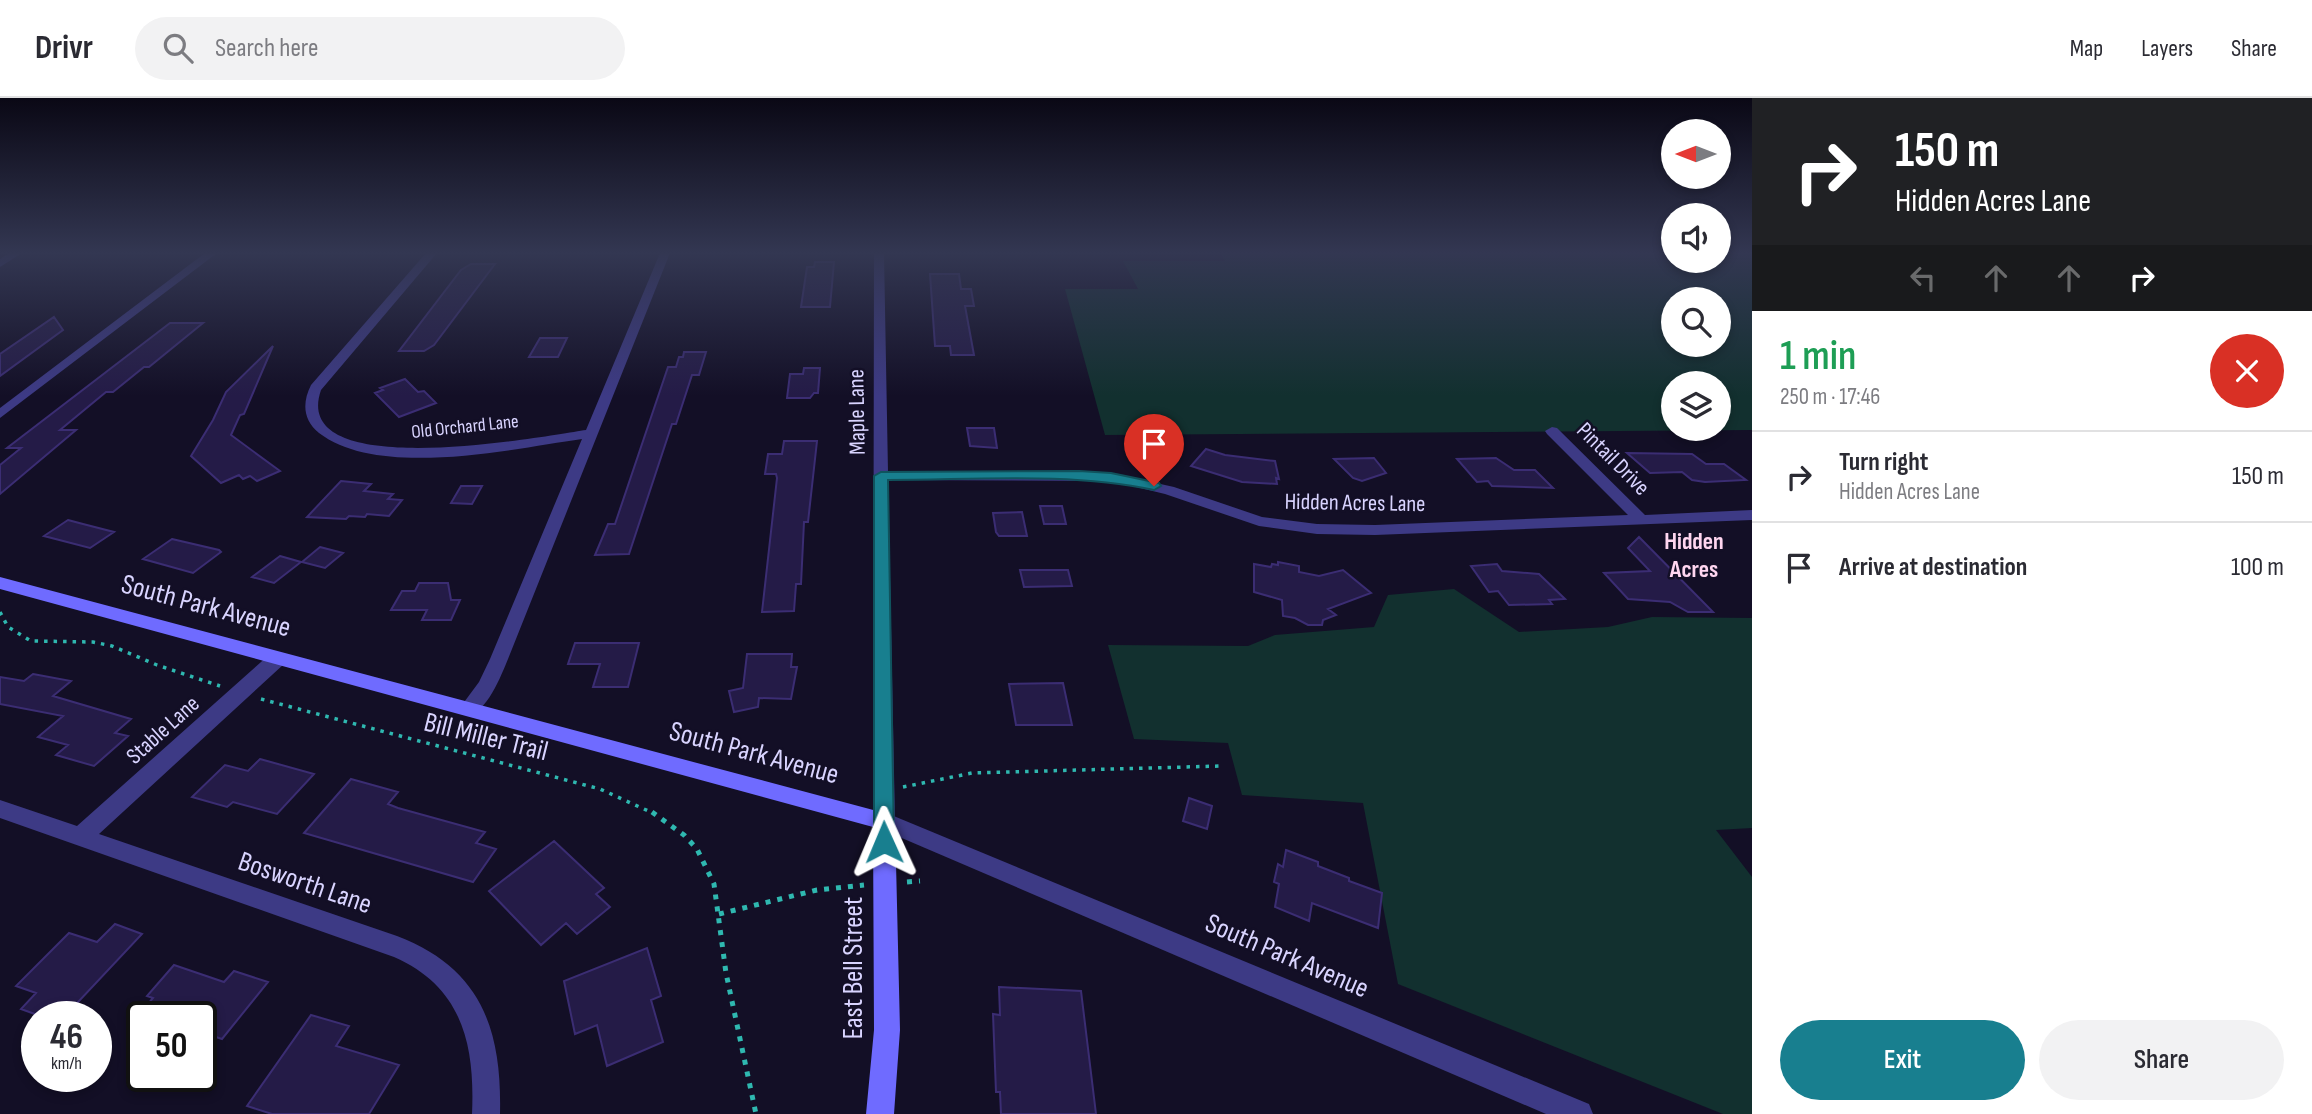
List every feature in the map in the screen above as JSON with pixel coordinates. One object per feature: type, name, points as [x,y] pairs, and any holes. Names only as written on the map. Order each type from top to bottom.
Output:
[{"type":"main road","name":"South Park Avenue","points":[[0,583],[884,821]]},
{"type":"main road","name":"East Bell Street","points":[[880,1114],[887,1030],[884,821]]},
{"type":"street","points":[[0,414],[150,300]]},
{"type":"street","name":"Old Orchard Lane","points":[[391,300],[317,385],[310,407],[319,427],[334,438],[354,446],[407,454],[442,453],[589,434]]},
{"type":"street","points":[[469,709],[487,685],[499,659],[645,300]]},
{"type":"street","name":"Maple Lane","points":[[879,300],[884,821]]},
{"type":"street","name":"Pintail Drive","points":[[1552,431],[1642,520]]},
{"type":"street","name":"Hidden Acres Lane","points":[[881,476],[1111,477],[1169,490],[1259,521],[1317,529],[1375,530],[1752,515]]},
{"type":"street","name":"Stable Lane","points":[[81,836],[277,659]]},
{"type":"street","name":"Bosworth Lane","points":[[0,809],[397,947],[427,962],[453,986],[473,1013],[483,1048],[488,1093],[486,1114]]},
{"type":"street","name":"South Park Avenue","points":[[884,821],[1579,1114]]},
{"type":"path","name":"Bill Miller Trail","points":[[0,612],[8,627],[31,641],[93,642],[112,646],[157,665],[240,693],[517,766],[632,800],[674,826],[694,846],[705,862],[713,882],[726,974],[756,1114]]},
{"type":"path","points":[[884,790],[972,773],[1221,766]]},
{"type":"path","points":[[719,914],[817,890],[885,884]]},
{"type":"green space","points":[[1068,300],[1661,300],[1661,357],[1731,357],[1731,300],[1752,300],[1752,430],[1731,430],[1731,371],[1661,371],[1661,431],[1105,435]]},
{"type":"green space","points":[[1454,589],[1519,632],[1608,627],[1652,617],[1752,618],[1752,828],[1716,830],[1752,877],[1752,1114],[1723,1114],[1398,984],[1363,803],[1242,795],[1228,743],[1134,739],[1108,645],[1248,646],[1275,635],[1374,627],[1388,595]]},
{"type":"building","points":[[438,300],[468,300],[434,345],[424,351],[399,351]]},
{"type":"building","points":[[802,300],[831,300],[830,307],[801,307]]},
{"type":"building","points":[[932,300],[973,300],[974,306],[965,306],[974,355],[951,355],[950,346],[935,346]]},
{"type":"building","points":[[54,317],[63,330],[0,376],[0,354]]},
{"type":"building","points":[[170,323],[203,323],[149,367],[144,367],[113,392],[106,392],[60,430],[76,430],[0,494],[0,465],[21,448],[7,448]]},
{"type":"building","points":[[540,338],[567,338],[558,357],[529,357]]},
{"type":"building","points":[[273,346],[244,414],[240,415],[231,435],[280,471],[257,481],[250,476],[243,479],[239,475],[221,483],[191,456],[226,392]]},
{"type":"building","points":[[684,352],[706,352],[699,375],[692,375],[676,424],[672,424],[629,554],[595,555],[608,524],[615,524],[668,367],[676,367]]},
{"type":"building","points":[[804,368],[820,368],[818,393],[814,393],[810,398],[787,398],[790,374],[803,374]]},
{"type":"building","points":[[405,379],[418,392],[424,391],[436,403],[399,417],[375,393],[383,390],[380,388]]},
{"type":"building","points":[[967,428],[994,428],[997,448],[970,446]]},
{"type":"building","points":[[784,441],[817,441],[808,522],[804,522],[801,584],[796,584],[794,611],[762,612],[777,478],[776,474],[765,474],[768,454],[782,454]]},
{"type":"building","points":[[1206,449],[1225,455],[1275,461],[1279,479],[1276,478],[1277,484],[1242,482],[1191,466]]},
{"type":"building","points":[[1627,453],[1692,454],[1706,464],[1724,464],[1746,480],[1705,482],[1692,480],[1682,472],[1650,473]]},
{"type":"building","points":[[1374,458],[1386,473],[1362,481],[1353,478],[1334,459]]},
{"type":"building","points":[[1496,458],[1514,470],[1535,470],[1553,488],[1492,486],[1488,481],[1477,482],[1457,459]]},
{"type":"building","points":[[341,481],[371,484],[364,491],[393,494],[388,499],[402,500],[389,516],[367,514],[365,517],[349,516],[346,519],[307,517]]},
{"type":"building","points":[[461,486],[482,486],[472,504],[451,503]]},
{"type":"building","points":[[1040,506],[1062,506],[1066,524],[1044,524]]},
{"type":"building","points":[[1022,512],[1027,536],[999,536],[993,513]]},
{"type":"building","points":[[68,520],[114,532],[90,548],[44,536]]},
{"type":"building","points":[[1639,537],[1713,612],[1688,612],[1670,602],[1628,599],[1604,573],[1650,571],[1628,548]]},
{"type":"building","points":[[172,539],[221,552],[193,573],[143,559]]},
{"type":"building","points":[[320,547],[343,553],[325,568],[302,562]]},
{"type":"building","points":[[280,556],[301,562],[274,583],[252,577]]},
{"type":"building","points":[[1278,562],[1299,566],[1299,572],[1319,576],[1343,570],[1371,593],[1328,609],[1336,615],[1323,620],[1322,625],[1308,625],[1295,618],[1283,616],[1282,600],[1254,592],[1254,564],[1271,567],[1272,564],[1278,565]]},
{"type":"building","points":[[1497,564],[1502,571],[1539,574],[1565,599],[1549,600],[1552,604],[1509,605],[1498,591],[1489,592],[1471,566]]},
{"type":"building","points":[[1020,570],[1068,570],[1072,586],[1024,587]]},
{"type":"building","points":[[419,583],[448,583],[451,600],[460,600],[451,620],[422,620],[427,610],[391,610],[402,591],[415,591]]},
{"type":"building","points":[[575,643],[639,643],[628,687],[593,687],[600,664],[568,664]]},
{"type":"building","points":[[747,654],[792,654],[791,667],[797,667],[791,699],[759,698],[758,707],[734,712],[729,691],[743,688]]},
{"type":"building","points":[[33,674],[71,681],[53,696],[131,719],[115,733],[128,736],[94,766],[56,755],[68,745],[38,737],[63,716],[0,704],[0,677],[24,681]]},
{"type":"building","points":[[1063,683],[1072,725],[1016,725],[1009,684]]},
{"type":"building","points":[[260,759],[314,774],[277,814],[233,802],[227,807],[192,797],[225,765],[248,771]]},
{"type":"building","points":[[351,779],[398,792],[388,804],[398,808],[485,832],[476,843],[496,849],[473,882],[304,833]]},
{"type":"building","points":[[1189,798],[1212,806],[1207,829],[1183,821]]},
{"type":"building","points":[[554,841],[604,888],[596,894],[610,907],[577,934],[566,923],[541,945],[489,891]]},
{"type":"building","points":[[1286,850],[1318,862],[1318,866],[1349,878],[1349,881],[1382,893],[1378,928],[1312,903],[1309,921],[1275,907],[1279,884],[1274,882],[1278,864],[1283,867]]},
{"type":"building","points":[[115,924],[142,934],[79,1001],[28,1001],[36,993],[16,986],[69,933],[97,942]]},
{"type":"building","points":[[647,948],[661,996],[651,1000],[663,1042],[607,1066],[597,1025],[575,1034],[564,981]]},
{"type":"building","points":[[174,965],[224,982],[234,971],[268,982],[222,1039],[217,1037],[217,1001],[150,1001],[153,998],[147,996]]},
{"type":"building","points":[[999,987],[1081,991],[1096,1114],[1001,1114],[1000,1092],[996,1092],[993,1014],[1000,1015]]},
{"type":"building","points":[[311,1015],[349,1026],[336,1046],[399,1065],[369,1114],[272,1114],[247,1106]]},
{"type":"district","name":"Hidden Acres","points":[[1694,555]]},
{"type":"route","points":[[884,842],[881,476],[1079,475],[1139,481],[1154,486]]}]
